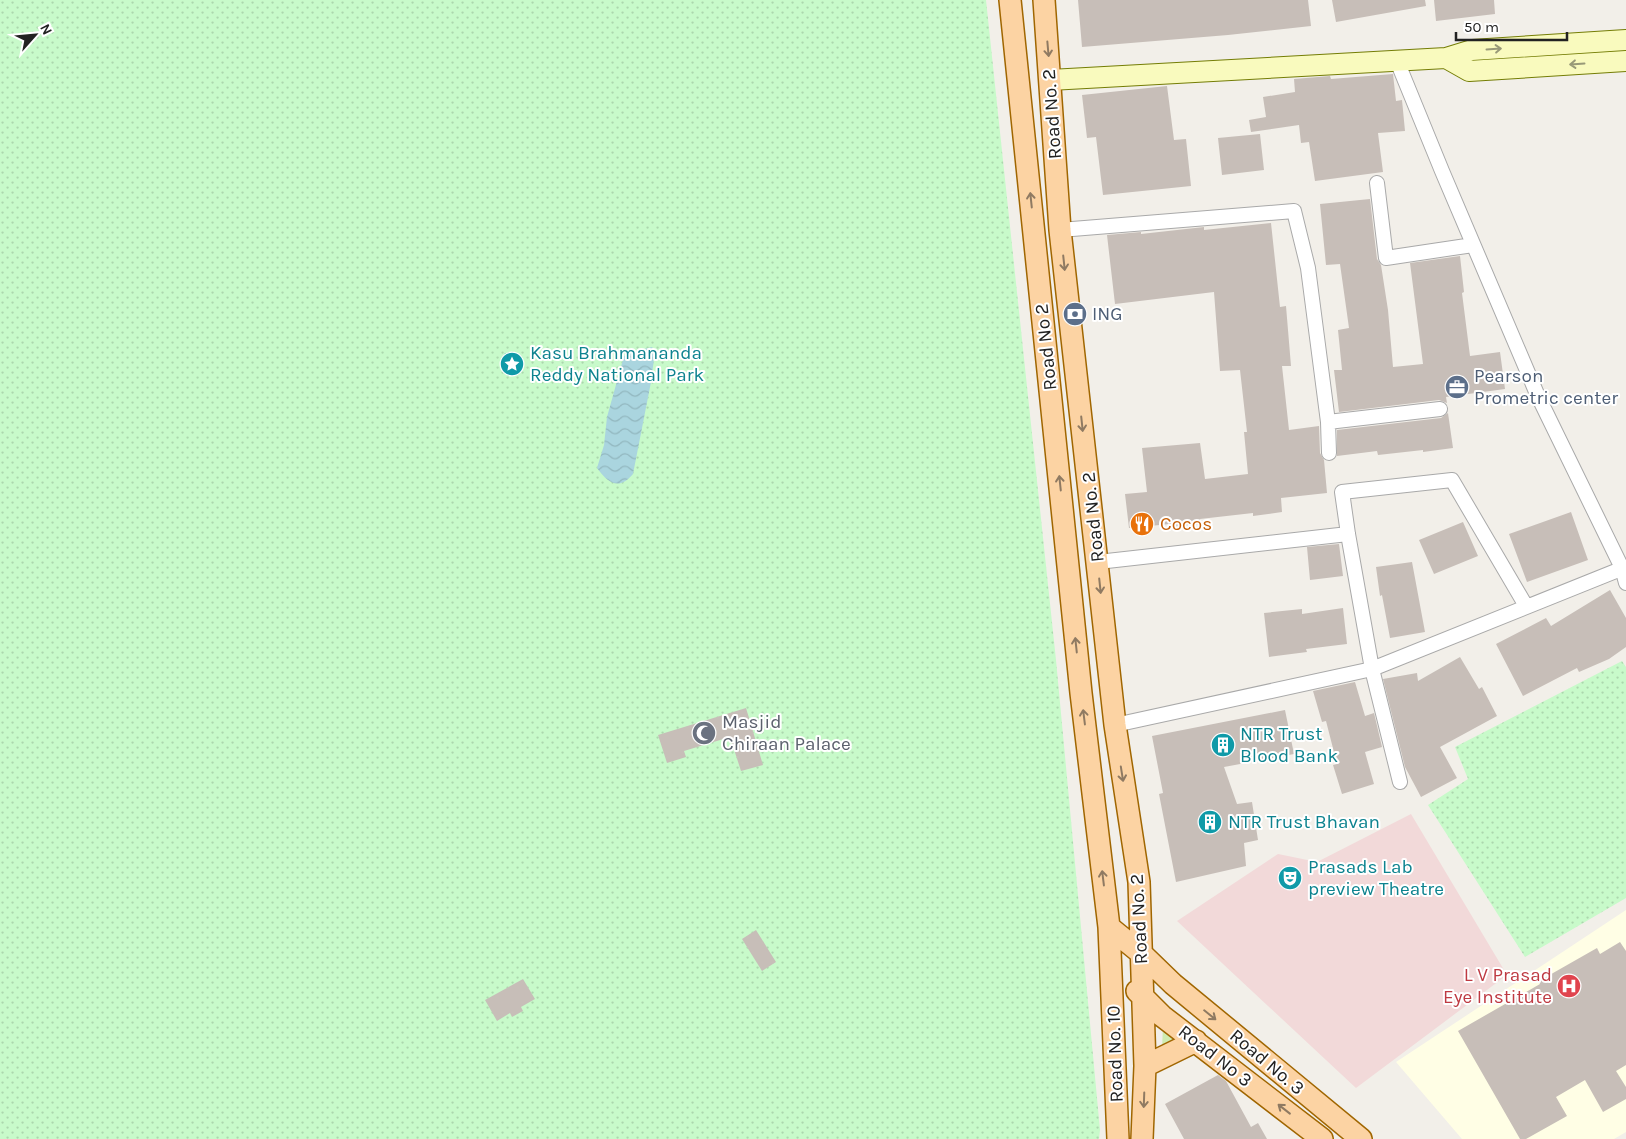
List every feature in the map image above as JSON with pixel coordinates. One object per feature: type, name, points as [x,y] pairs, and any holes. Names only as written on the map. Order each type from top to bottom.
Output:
[{"type":"main road","name":"Road No 2","points":[[1010,0],[1081,694],[1109,927]]},
{"type":"main road","name":"Road No. 2","points":[[1044,0],[1060,230],[1115,726],[1139,882],[1144,1034]]},
{"type":"main road","points":[[1050,80],[1446,58],[1472,50],[1626,40]]},
{"type":"main road","points":[[1446,58],[1469,71],[1626,61]]},
{"type":"main road","points":[[1139,882],[1156,949],[1172,984]]},
{"type":"main road","points":[[1109,927],[1112,969]]},
{"type":"main road","name":"Road No. 3","points":[[1109,927],[1142,954],[1172,984],[1361,1139]]},
{"type":"main road","name":"Road No 3","points":[[1112,969],[1142,995],[1162,1016],[1322,1139]]},
{"type":"main road","name":"Road No. 10","points":[[1112,969],[1118,1139]]},
{"type":"main road","name":"Road No. 10","points":[[1142,1139],[1145,1066],[1144,1034]]},
{"type":"main road","points":[[1145,1066],[1196,1041]]},
{"type":"street","points":[[1397,61],[1537,394],[1624,567],[1626,583]]},
{"type":"street","points":[[1377,183],[1386,258],[1474,246]]},
{"type":"street","points":[[1060,230],[1294,211],[1308,268],[1328,422],[1329,453]]},
{"type":"street","points":[[1328,422],[1440,408]]},
{"type":"street","points":[[1400,782],[1372,669],[1342,492],[1452,480],[1526,606]]},
{"type":"street","points":[[1098,562],[1348,534]]},
{"type":"street","points":[[1115,726],[1372,669],[1624,567]]},
{"type":"shaded area","points":[[1411,814],[1507,975],[1356,1088],[1177,921],[1278,854],[1317,862]]},
{"type":"shaded area","name":"L V Prasad Eye Institute","points":[[1626,910],[1626,1132],[1614,1139],[1462,1139],[1396,1062]]},
{"type":"green space","name":"Kasu Brahmananda Reddy National Park","points":[[0,0],[986,0],[1056,660],[1100,1130],[1099,1139],[0,1139]]},
{"type":"green space","points":[[1622,661],[1626,667],[1626,898],[1525,957],[1428,805],[1468,779],[1455,747]]},
{"type":"green space","points":[[1163,1026],[1182,1040],[1162,1049]]},
{"type":"water","points":[[652,347],[655,351],[651,382],[633,474],[623,482],[614,483],[605,478],[597,468],[604,445],[607,417],[624,356]]},
{"type":"building","points":[[1078,0],[1308,0],[1311,26],[1082,47]]},
{"type":"building","points":[[1332,0],[1425,0],[1426,6],[1336,22]]},
{"type":"building","points":[[1434,0],[1494,0],[1495,14],[1436,21]]},
{"type":"building","points":[[1393,74],[1396,101],[1402,100],[1405,131],[1378,133],[1383,172],[1315,181],[1309,142],[1301,143],[1299,125],[1251,132],[1249,120],[1266,117],[1263,97],[1295,92],[1294,79],[1330,76],[1331,79]]},
{"type":"building","points":[[1167,86],[1174,140],[1186,139],[1191,186],[1103,195],[1096,137],[1087,138],[1082,95]]},
{"type":"building","points":[[1260,134],[1264,170],[1222,175],[1218,138]]},
{"type":"building","points":[[1370,199],[1377,259],[1381,265],[1388,310],[1393,367],[1423,364],[1410,263],[1460,256],[1464,292],[1462,293],[1470,356],[1500,352],[1505,389],[1446,397],[1447,403],[1439,400],[1339,412],[1334,370],[1342,370],[1338,330],[1349,328],[1340,264],[1326,265],[1320,204]]},
{"type":"building","points":[[1271,223],[1280,307],[1286,306],[1291,366],[1282,366],[1289,430],[1319,426],[1320,453],[1324,460],[1327,493],[1281,498],[1282,512],[1253,516],[1253,513],[1200,519],[1201,524],[1171,527],[1170,524],[1129,528],[1125,494],[1147,492],[1142,448],[1200,443],[1205,479],[1248,474],[1244,432],[1247,432],[1240,370],[1220,371],[1214,292],[1115,304],[1107,235],[1141,232],[1141,234],[1204,227],[1204,230]]},
{"type":"building","points":[[1448,413],[1453,448],[1378,455],[1377,451],[1337,456],[1337,430],[1441,418]]},
{"type":"building","points":[[1571,512],[1588,560],[1527,582],[1509,534]]},
{"type":"building","points":[[1463,522],[1478,556],[1434,574],[1419,540]]},
{"type":"building","points":[[1339,544],[1343,576],[1310,580],[1307,547]]},
{"type":"building","points":[[1412,562],[1425,632],[1390,638],[1382,595],[1380,596],[1376,567]]},
{"type":"building","points":[[1610,590],[1626,618],[1626,647],[1609,659],[1579,672],[1577,668],[1523,696],[1496,644],[1546,618],[1551,626]]},
{"type":"building","points":[[1343,608],[1347,644],[1306,649],[1307,652],[1269,657],[1264,613],[1302,609],[1302,614]]},
{"type":"building","points":[[1460,657],[1479,689],[1482,687],[1497,716],[1440,747],[1457,778],[1421,797],[1405,767],[1383,679],[1417,673],[1418,681]]},
{"type":"building","points":[[1355,682],[1365,716],[1374,713],[1382,747],[1365,752],[1374,784],[1342,794],[1333,765],[1337,764],[1326,721],[1322,722],[1313,691]]},
{"type":"building","points":[[746,708],[763,765],[741,771],[730,737],[684,751],[686,757],[667,763],[658,735]]},
{"type":"building","points":[[1285,710],[1294,754],[1224,767],[1237,804],[1252,802],[1258,840],[1244,843],[1246,866],[1176,882],[1159,794],[1163,793],[1152,736]]},
{"type":"building","points":[[756,930],[776,962],[762,971],[742,939]]},
{"type":"building","name":"L V Prasad Eye Institute","points":[[1620,942],[1626,951],[1626,1065],[1616,1071],[1626,1087],[1626,1099],[1603,1112],[1585,1080],[1556,1097],[1567,1116],[1526,1139],[1520,1139],[1458,1031],[1540,984],[1539,981],[1597,948],[1600,954]]},
{"type":"building","points":[[523,979],[535,999],[521,1007],[523,1011],[512,1017],[510,1013],[497,1021],[485,1000]]},
{"type":"building","points":[[1218,1075],[1226,1081],[1251,1127],[1258,1123],[1267,1139],[1184,1139],[1165,1104]]},
{"type":"place","name":"ING","points":[[1075,314]]},
{"type":"place","name":"Kasu Brahmananda Reddy National Park","points":[[512,364]]},
{"type":"place","name":"Pearson Prometric center","points":[[1457,387]]},
{"type":"place","name":"Cocos","points":[[1142,524]]},
{"type":"place","name":"Masjid Chiraan Palace","points":[[704,733]]},
{"type":"place","name":"NTR Trust Blood Bank","points":[[1223,745]]},
{"type":"place","name":"NTR Trust Bhavan","points":[[1210,822]]},
{"type":"place","name":"Prasads Lab preview Theatre","points":[[1290,878]]},
{"type":"place","name":"L V Prasad Eye Institute","points":[[1569,986]]}]
